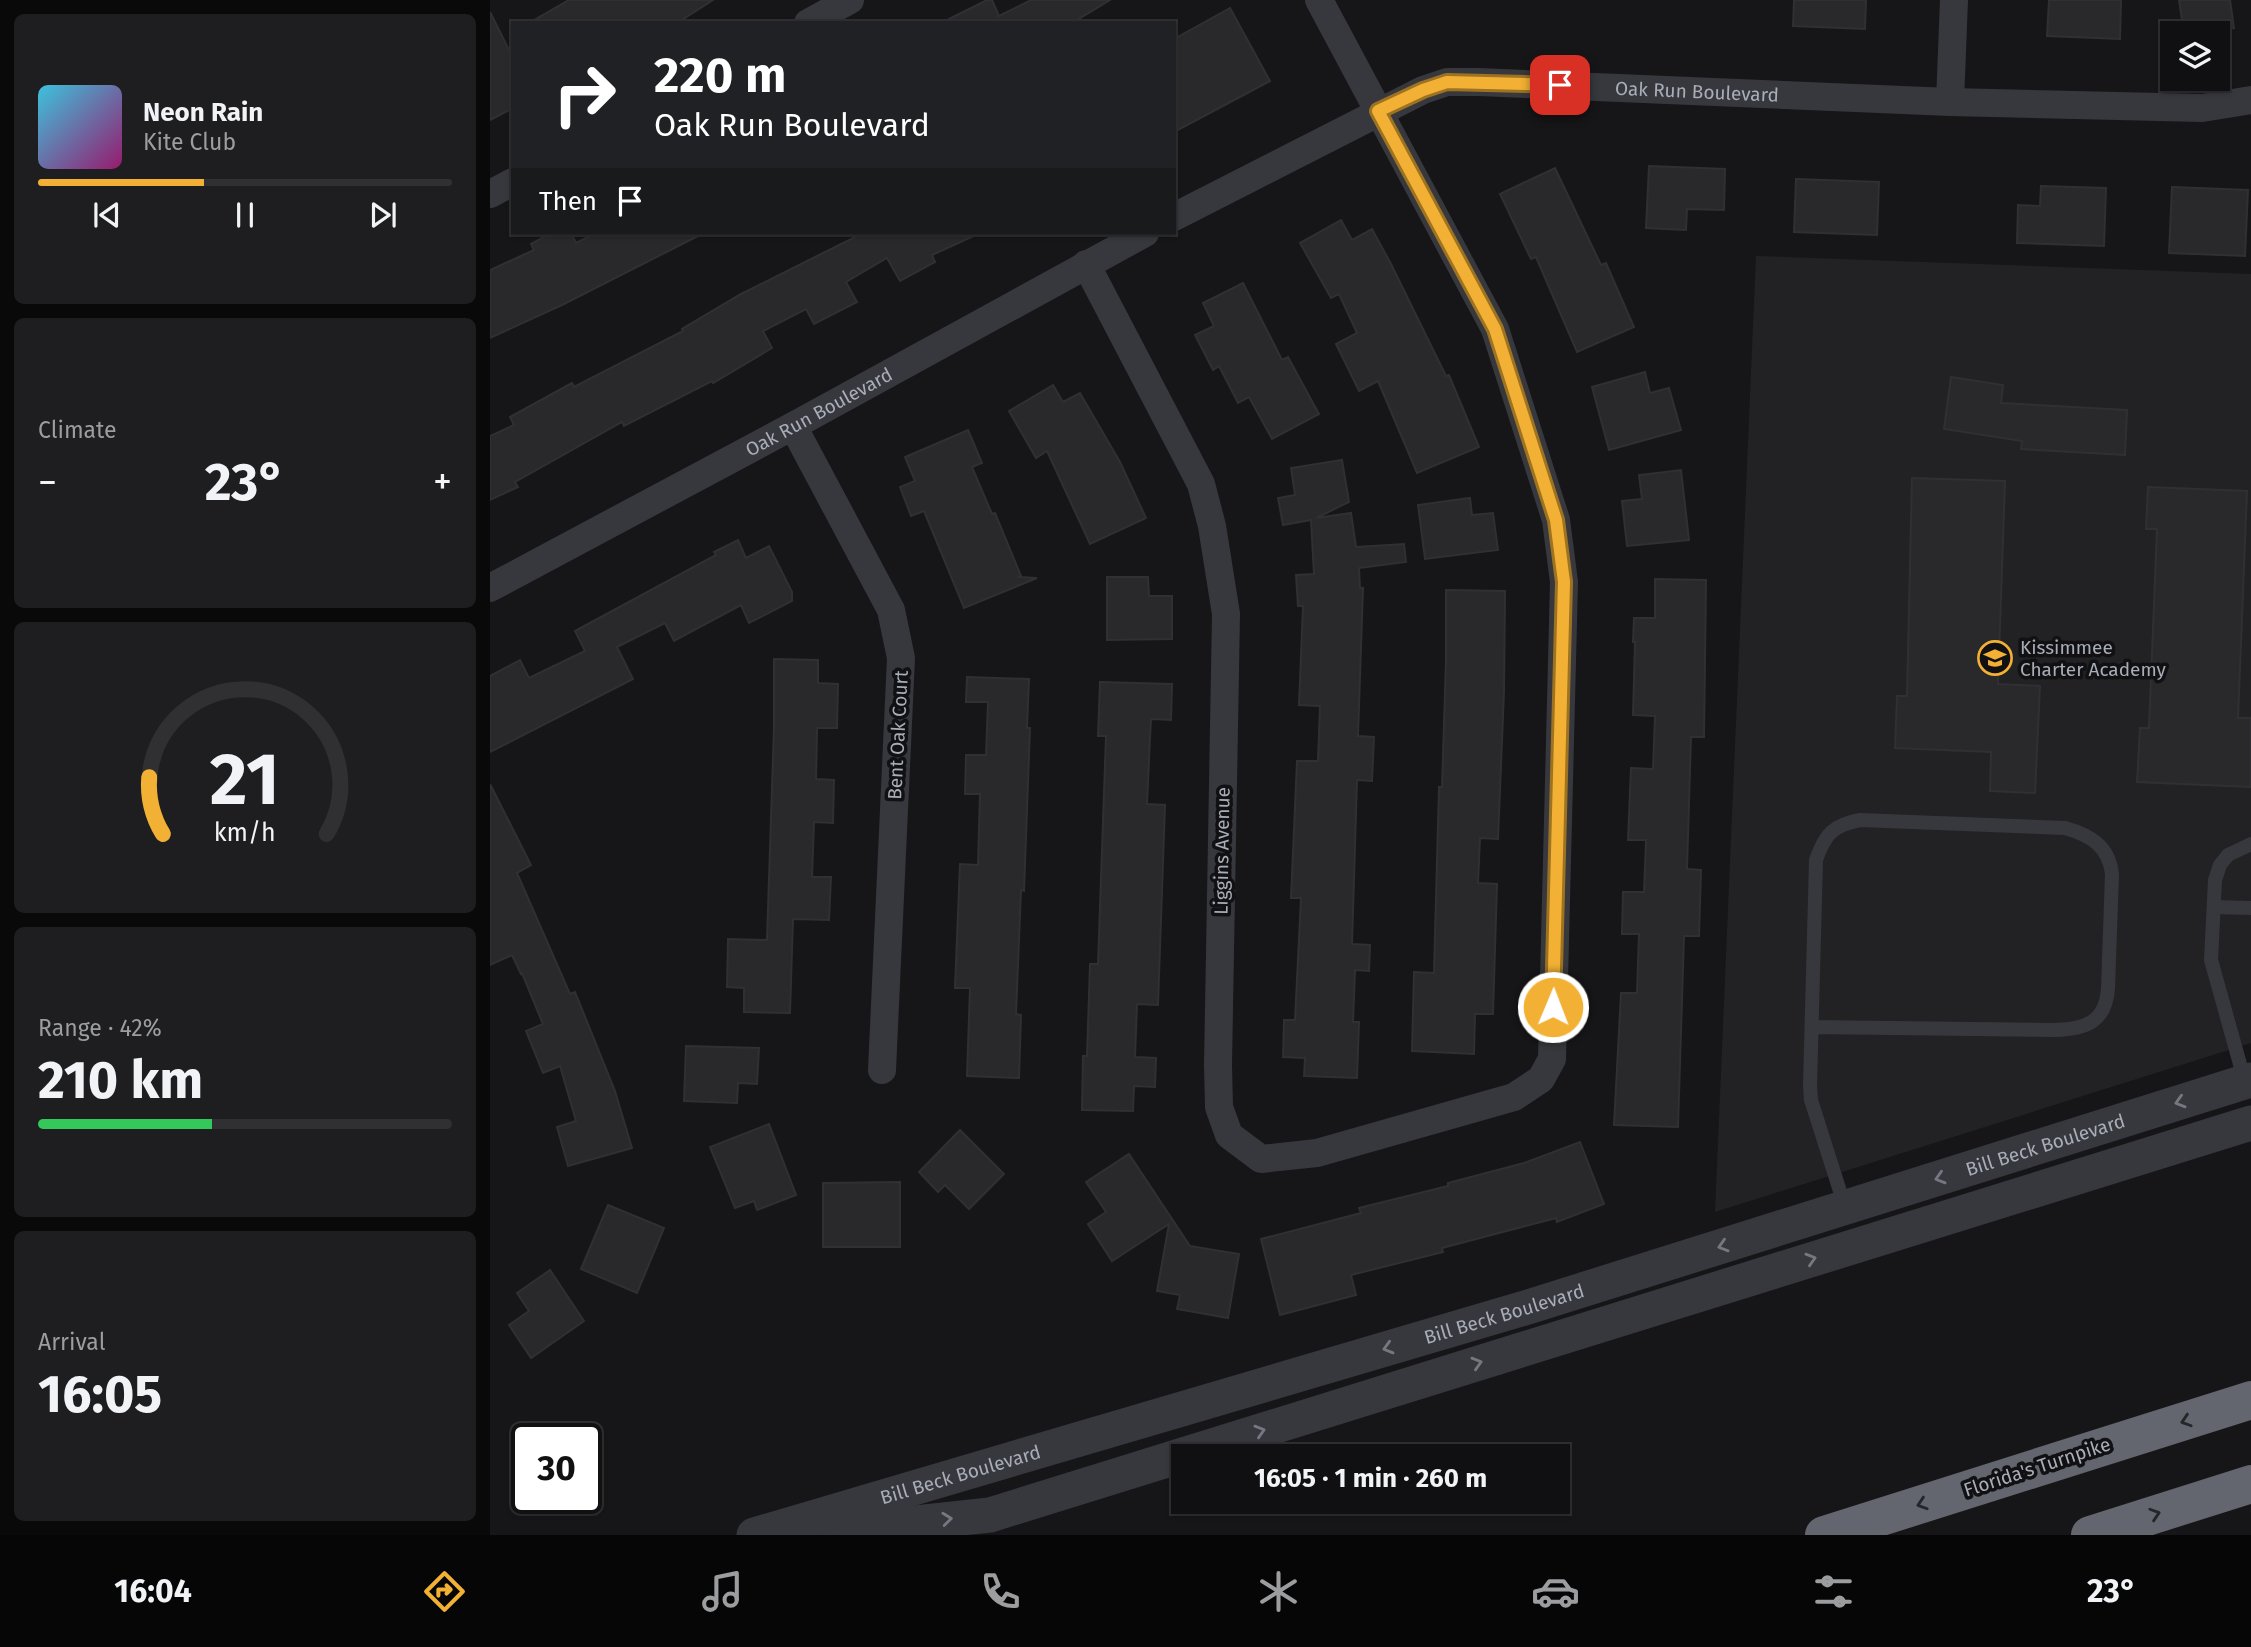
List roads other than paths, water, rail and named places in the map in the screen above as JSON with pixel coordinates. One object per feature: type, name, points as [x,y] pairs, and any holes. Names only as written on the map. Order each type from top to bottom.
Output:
[{"type":"highway","name":"Florida's Turnpike","points":[[1824,1535],[2251,1400]]},
{"type":"highway","points":[[2090,1535],[2251,1484]]},
{"type":"street","points":[[812,21],[850,0]]},
{"type":"street","points":[[1319,0],[1378,111]]},
{"type":"street","points":[[1950,102],[1954,0]]},
{"type":"street","name":"Oak Run Boulevard","points":[[1176,217],[1378,111],[1447,82],[1950,102],[2202,108],[2251,100]]},
{"type":"street","name":"Liggins Avenue","points":[[1086,264],[1201,484],[1212,526],[1226,614],[1218,1065],[1219,1107],[1228,1135],[1261,1159],[1318,1153],[1514,1097],[1541,1079],[1552,1059],[1564,582],[1556,520],[1495,329],[1378,111]]},
{"type":"street","points":[[490,194],[511,182]]},
{"type":"street","name":"Oak Run Boulevard","points":[[490,588],[1141,235]]},
{"type":"street","name":"Bent Oak Court","points":[[793,426],[891,610],[901,658],[882,1070]]},
{"type":"street","name":"Bill Beck Boulevard","points":[[754,1535],[1514,1311],[2248,1081]]},
{"type":"street","name":"Bill Beck Boulevard","points":[[806,1535],[990,1515],[2251,1123]]},
{"type":"lane","points":[[1812,1027],[2055,1030],[2082,1027],[2094,1022],[2107,1001],[2108,988],[2112,874],[2104,849],[2094,839],[2065,828],[1860,820],[1843,823],[1831,831],[1821,845],[1816,860],[1812,1027],[1811,1100],[1845,1207]]},
{"type":"lane","points":[[2248,1081],[2211,960],[2215,880],[2220,865],[2228,855],[2251,844]]},
{"type":"lane","points":[[2214,907],[2251,908]]},
{"type":"place","name":"Kissimmee Charter Academy","points":[[1995,658]]}]
